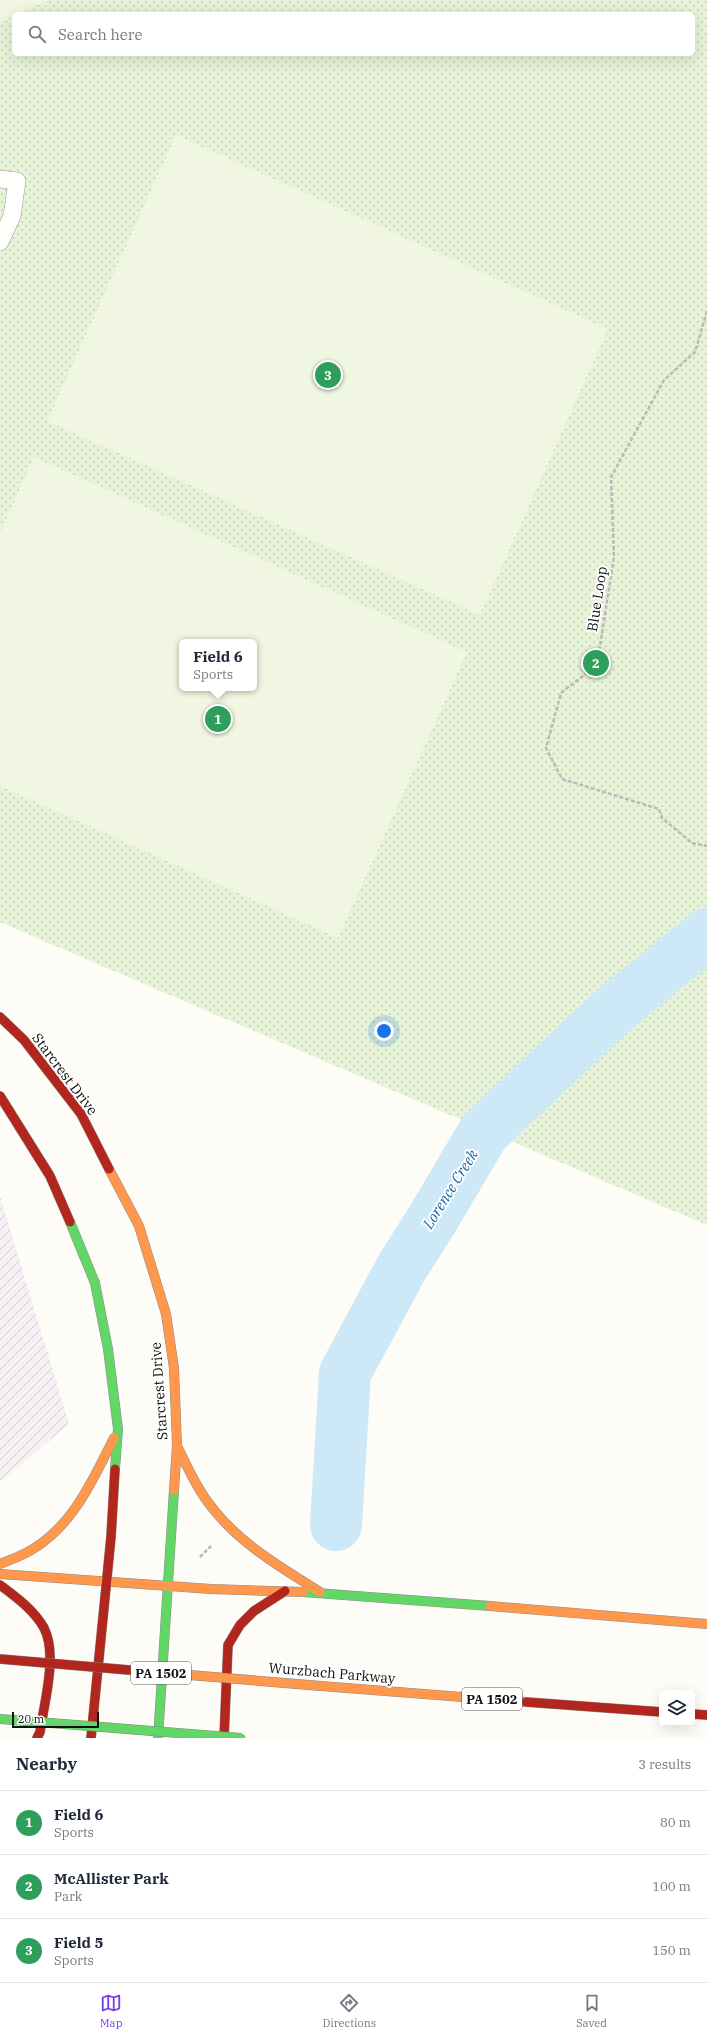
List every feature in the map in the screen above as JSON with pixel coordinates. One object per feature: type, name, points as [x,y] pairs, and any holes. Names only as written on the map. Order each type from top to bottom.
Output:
[{"type":"main road","name":"Starcrest Drive","points":[[0,1017],[24,1040],[81,1114],[139,1226],[166,1314],[174,1368],[177,1444],[158,1738]]},
{"type":"main road","points":[[0,1096],[50,1176],[95,1283],[108,1349],[118,1429],[111,1537],[92,1738]]},
{"type":"main road","points":[[0,1564],[41,1544],[66,1521],[86,1492],[118,1429]]},
{"type":"main road","points":[[177,1444],[196,1483],[214,1510],[237,1536],[265,1557],[320,1592]]},
{"type":"main road","points":[[0,1574],[211,1589],[320,1592],[707,1624]]},
{"type":"main road","points":[[0,1585],[22,1600],[47,1636],[50,1654],[40,1732],[36,1738]]},
{"type":"main road","points":[[224,1738],[228,1645],[240,1625],[254,1611],[285,1591]]},
{"type":"main road","name":"Wurzbach Parkway","points":[[0,1659],[321,1686],[659,1712]]},
{"type":"main road","points":[[695,1714],[707,1715]]},
{"type":"main road","points":[[0,1719],[241,1738]]},
{"type":"lane","points":[[0,179],[17,181],[12,216],[0,242]]},
{"type":"path","name":"Blue Loop","points":[[707,311],[695,352],[664,380],[611,477],[614,557],[596,665],[561,693],[546,748],[562,779],[659,809],[662,818],[692,843],[707,846]]},
{"type":"path","points":[[200,1557],[213,1544]]},
{"type":"shaded area","points":[[0,1196],[69,1424],[0,1482]]},
{"type":"green space","points":[[0,0],[707,0],[707,1225],[0,922]]},
{"type":"green space","points":[[0,0],[48,0],[22,12],[12,12],[12,17],[0,22]]},
{"type":"green space","points":[[176,135],[608,329],[480,615],[47,421]]},
{"type":"green space","points":[[34,457],[467,652],[338,938],[0,786],[0,533]]},
{"type":"waterway","name":"Lorence Creek","points":[[336,1525],[345,1373],[402,1267],[432,1220],[484,1132],[609,1014],[707,934]]},
{"type":"traffic: fast","points":[[70,1222],[95,1283],[108,1349],[118,1429],[115,1469]]},
{"type":"traffic: fast","points":[[158,1738],[174,1490]]},
{"type":"traffic: fast","points":[[303,1592],[490,1606]]},
{"type":"traffic: fast","points":[[0,1719],[241,1738]]},
{"type":"traffic: slow","points":[[109,1169],[139,1226],[166,1314],[174,1368],[177,1445],[174,1490]]},
{"type":"traffic: slow","points":[[0,1564],[32,1550],[50,1537],[62,1525],[73,1512],[91,1483],[114,1438]]},
{"type":"traffic: slow","points":[[177,1446],[203,1495],[225,1523],[263,1555],[320,1592]]},
{"type":"traffic: slow","points":[[0,1574],[211,1589],[303,1592]]},
{"type":"traffic: slow","points":[[490,1606],[707,1624]]},
{"type":"traffic: slow","points":[[129,1670],[321,1686]]},
{"type":"traffic: slow","points":[[321,1686],[526,1702]]},
{"type":"traffic: jam","points":[[0,1017],[24,1040],[81,1114],[109,1169]]},
{"type":"traffic: jam","points":[[0,1096],[50,1176],[70,1222]]},
{"type":"traffic: jam","points":[[91,1738],[111,1537],[115,1469]]},
{"type":"traffic: jam","points":[[0,1585],[35,1615],[44,1628],[48,1639],[50,1652],[49,1679],[40,1732],[37,1738]]},
{"type":"traffic: jam","points":[[224,1738],[228,1645],[240,1625],[254,1611],[285,1591]]},
{"type":"traffic: jam","points":[[0,1659],[129,1670]]},
{"type":"traffic: jam","points":[[526,1702],[659,1712]]},
{"type":"traffic: jam","points":[[695,1714],[707,1715]]},
{"type":"place","name":"Field 5","points":[[328,375]]},
{"type":"place","name":"McAllister Park","points":[[596,663]]},
{"type":"place","name":"Field 6","points":[[218,719]]}]
